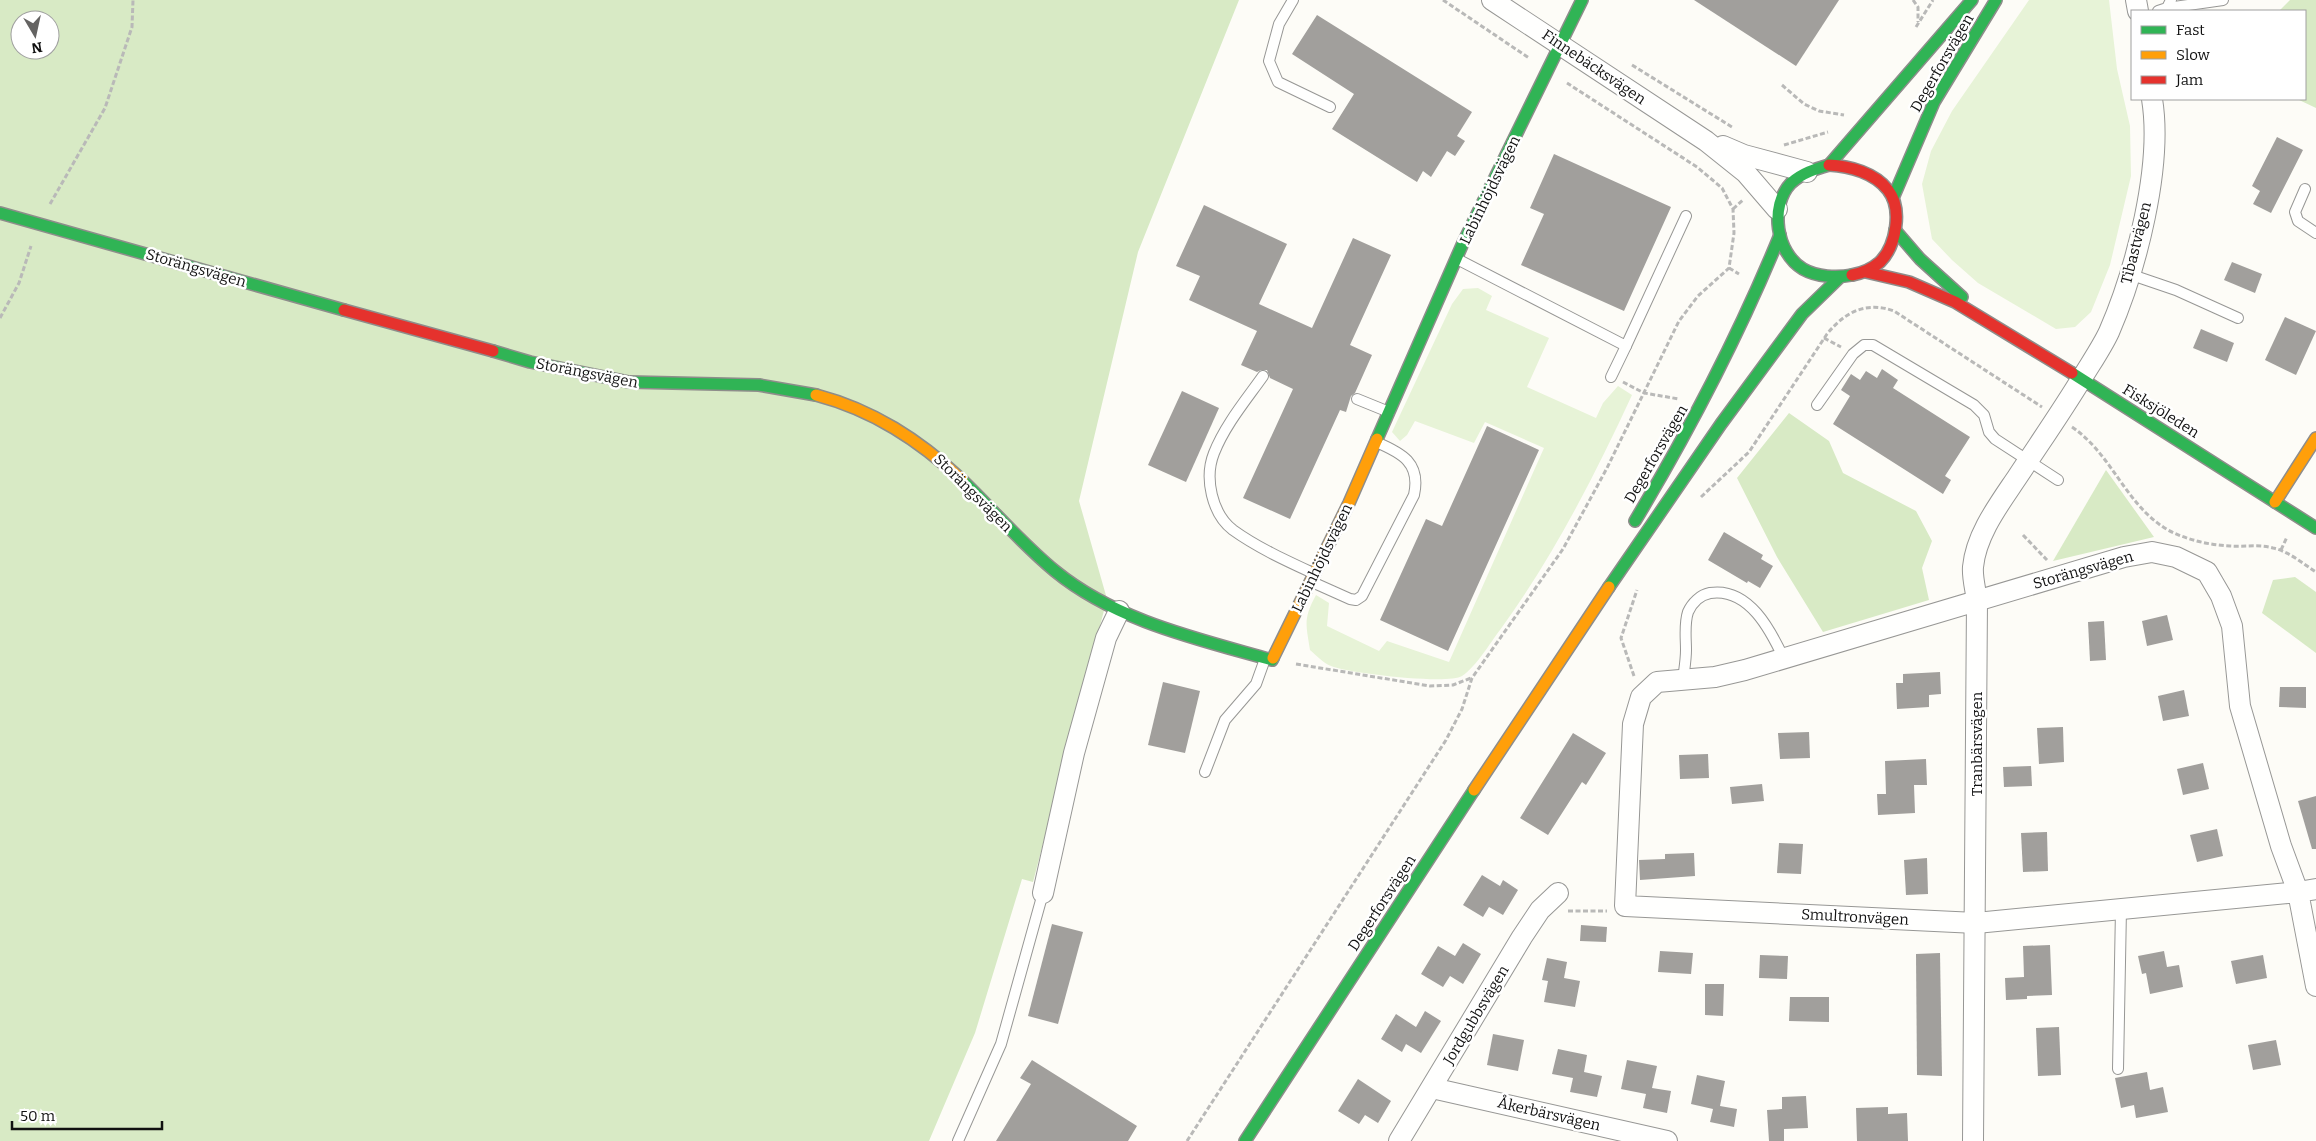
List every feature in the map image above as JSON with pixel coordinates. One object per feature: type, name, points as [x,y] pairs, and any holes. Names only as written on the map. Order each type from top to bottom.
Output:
[{"type":"street","name":"Finnebäcksvägen","points":[[1492,0],[1696,134],[1746,172],[1777,209]]},
{"type":"street","name":"Labinhöjdsvägen","points":[[1269,659],[1314,578],[1376,442],[1456,258],[1582,0]]},
{"type":"street","name":"Degerforsvägen","points":[[1829,165],[1972,0]]},
{"type":"street","name":"Degerforsvägen","points":[[1893,198],[1934,102],[1996,0]]},
{"type":"street","name":"Tibastvägen","points":[[2082,378],[2108,333],[2139,240],[2151,182],[2155,140],[2152,100]]},
{"type":"street","name":"Finnebäcksvägen","points":[[1696,134],[1744,155],[1806,172]]},
{"type":"street","points":[[1829,165],[1850,167],[1860,171],[1890,191],[1893,198],[1896,210],[1893,243],[1887,253],[1874,267],[1866,272],[1840,277],[1818,274],[1803,269],[1792,258],[1780,235],[1777,209],[1780,197],[1796,178],[1806,172],[1829,165]]},
{"type":"street","name":"Storängsvägen","points":[[0,213],[327,306],[450,338],[525,361],[637,383],[779,387],[816,394],[861,410],[894,425],[919,441],[975,492],[1027,548],[1089,595],[1119,611]]},
{"type":"street","name":"Fisksjöleden","points":[[1895,230],[1920,259],[1989,321]]},
{"type":"street","name":"Degerforsvägen","points":[[1630,530],[1696,416],[1735,340],[1780,235]]},
{"type":"street","name":"Fisksjöleden","points":[[1866,272],[1909,282],[1955,302],[1989,321],[2082,378],[2316,528]]},
{"type":"street","name":"Degerforsvägen","points":[[1246,1141],[1544,681],[1768,358],[1802,314],[1840,277]]},
{"type":"street","name":"Tranbärsvägen","points":[[1973,1141],[1977,601],[1973,569],[1977,548],[1994,512],[2082,378]]},
{"type":"street","points":[[2275,502],[2316,438]]},
{"type":"street","name":"Storängsvägen","points":[[1641,697],[1657,682],[1715,677],[1784,659],[2124,557],[2152,552],[2176,557],[2207,572],[2221,596],[2232,626],[2240,706],[2247,735],[2281,846],[2307,891],[2316,986]]},
{"type":"street","name":"Degerforsvägen","points":[[1544,681],[1606,570]]},
{"type":"street","points":[[1043,892],[1074,753],[1106,638],[1119,611],[1175,631],[1269,659]]},
{"type":"street","points":[[1625,906],[1634,724],[1641,697]]},
{"type":"street","name":"Smultronvägen","points":[[1625,906],[1976,923],[2307,891]]},
{"type":"street","name":"Jordgubbsvägen","points":[[1398,1141],[1540,910],[1558,893]]},
{"type":"street","name":"Åkerbärsvägen","points":[[1432,1088],[1667,1141]]},
{"type":"lane","points":[[1293,0],[1279,24],[1269,61],[1278,82],[1330,107]]},
{"type":"lane","points":[[2166,6],[2223,0]]},
{"type":"lane","points":[[2305,189],[2295,212],[2298,221],[2316,233]]},
{"type":"lane","points":[[1611,376],[1686,216]]},
{"type":"lane","points":[[1456,258],[1626,346]]},
{"type":"lane","points":[[2129,274],[2176,290],[2238,318]]},
{"type":"lane","points":[[1817,405],[1853,354],[1864,345],[1873,345],[1974,405],[1984,415],[1989,432],[1995,439],[2058,480]]},
{"type":"lane","points":[[1263,376],[1238,410],[1213,454],[1210,473],[1214,507],[1232,529],[1350,599],[1356,600],[1362,596],[1414,495],[1416,484],[1411,465],[1397,451],[1376,442]]},
{"type":"lane","points":[[1357,399],[1389,412]]},
{"type":"lane","points":[[1683,680],[1687,614],[1693,603],[1706,594],[1716,592],[1728,594],[1747,604],[1772,632],[1784,659]]},
{"type":"lane","points":[[1205,772],[1225,720],[1256,684],[1269,659]]},
{"type":"lane","points":[[958,1141],[1001,1044],[1043,892]]},
{"type":"lane","points":[[2118,1069],[2121,909]]},
{"type":"path","points":[[0,318],[19,283],[38,224],[105,108],[132,27],[133,0]]},
{"type":"path","points":[[1187,1141],[1446,740],[1462,709],[1472,678],[1563,549],[1607,468],[1679,321],[1698,296],[1729,268],[1734,233],[1733,209],[1722,188],[1698,167],[1548,71],[1443,0]]},
{"type":"path","points":[[1913,0],[1918,7],[1918,23]]},
{"type":"path","points":[[1632,65],[1740,132]]},
{"type":"path","points":[[1782,85],[1804,104],[1819,111],[1849,116]]},
{"type":"path","points":[[1775,144],[1784,145]]},
{"type":"path","points":[[1733,209],[1748,196]]},
{"type":"path","points":[[1695,503],[1749,452],[1836,322],[1860,308],[1877,306],[1894,311],[2080,433],[2104,456],[2139,508],[2169,530],[2194,541],[2218,545],[2272,547],[2281,550],[2316,572]]},
{"type":"path","points":[[1611,376],[1644,393],[1679,399],[1687,394]]},
{"type":"path","points":[[2023,535],[2060,576]]},
{"type":"path","points":[[1638,587],[1621,638],[1641,697]]},
{"type":"path","points":[[1269,659],[1430,686],[1453,685],[1472,678]]},
{"type":"path","points":[[1540,910],[1612,911],[1625,906]]},
{"type":"green space","points":[[0,0],[1239,0],[1138,252],[1079,501],[1107,599],[1033,882],[1022,879],[975,1033],[929,1141],[0,1141]]},
{"type":"green space","points":[[2029,0],[2109,0],[2117,69],[2130,126],[2131,176],[2110,265],[2091,312],[2075,327],[2056,329],[1978,283],[1952,260],[1932,239],[1922,184],[1931,151],[1952,111]]},
{"type":"green space","points":[[2290,0],[2316,0],[2316,108],[2299,100],[2306,100],[2306,10],[2280,10]]},
{"type":"green space","points":[[1478,288],[1492,296],[1486,310],[1549,338],[1527,387],[1596,418],[1603,403],[1618,386],[1632,395],[1588,486],[1538,574],[1482,654],[1467,672],[1462,676],[1453,678],[1419,679],[1376,675],[1331,666],[1310,650],[1307,634],[1307,616],[1316,595],[1329,603],[1327,626],[1379,651],[1387,641],[1449,662],[1544,448],[1485,422],[1474,443],[1415,421],[1407,435],[1400,441],[1392,432],[1452,304],[1463,289]]},
{"type":"green space","points":[[1789,413],[1829,441],[1843,473],[1916,511],[1932,541],[1922,568],[1929,600],[1823,632],[1777,557],[1737,478]]},
{"type":"green space","points":[[2106,470],[2154,537],[2053,561]]},
{"type":"green space","points":[[2295,577],[2316,592],[2316,653],[2262,613],[2273,580]]},
{"type":"building","points":[[1694,0],[1839,0],[1796,66]]},
{"type":"building","points":[[1317,15],[1472,112],[1457,136],[1465,141],[1455,156],[1447,151],[1431,177],[1423,171],[1417,182],[1332,129],[1354,94],[1292,54]]},
{"type":"building","points":[[2277,137],[2303,150],[2271,213],[2253,204],[2260,191],[2252,186]]},
{"type":"building","points":[[1554,154],[1671,207],[1624,311],[1521,265],[1544,214],[1530,208]]},
{"type":"building","points":[[1204,205],[1287,244],[1259,304],[1312,328],[1353,238],[1391,255],[1350,345],[1372,355],[1355,393],[1351,396],[1346,412],[1340,410],[1290,519],[1243,498],[1293,389],[1270,378],[1267,370],[1257,372],[1241,365],[1257,331],[1189,300],[1200,276],[1176,266]]},
{"type":"building","points":[[2232,262],[2262,274],[2255,293],[2224,280]]},
{"type":"building","points":[[2285,317],[2316,331],[2296,375],[2265,360]]},
{"type":"building","points":[[2201,329],[2234,343],[2227,362],[2193,348]]},
{"type":"building","points":[[1882,369],[1898,380],[1893,388],[1970,437],[1945,476],[1951,480],[1943,494],[1833,424],[1850,396],[1841,390],[1851,374],[1860,380],[1866,371],[1877,378]]},
{"type":"building","points":[[1182,391],[1219,408],[1186,482],[1148,465]]},
{"type":"building","points":[[1487,426],[1539,450],[1448,651],[1380,620],[1426,519],[1442,526]]},
{"type":"building","points":[[1724,532],[1763,555],[1761,559],[1773,566],[1760,588],[1748,581],[1747,583],[1708,560]]},
{"type":"building","points":[[2167,615],[2173,640],[2147,646],[2142,621]]},
{"type":"building","points":[[2104,621],[2106,660],[2090,661],[2088,622]]},
{"type":"building","points":[[1940,672],[1941,694],[1929,695],[1929,707],[1897,709],[1896,683],[1903,683],[1903,674]]},
{"type":"building","points":[[1163,682],[1200,691],[1185,753],[1148,745]]},
{"type":"building","points":[[2280,687],[2306,687],[2306,708],[2279,707]]},
{"type":"building","points":[[2184,690],[2189,716],[2163,721],[2158,696]]},
{"type":"building","points":[[2063,727],[2064,762],[2039,764],[2037,728]]},
{"type":"building","points":[[1809,732],[1810,758],[1780,759],[1778,733]]},
{"type":"building","points":[[1573,733],[1606,753],[1586,785],[1582,782],[1548,835],[1520,818]]},
{"type":"building","points":[[1708,754],[1709,778],[1680,779],[1679,755]]},
{"type":"building","points":[[1926,759],[1927,785],[1914,785],[1915,813],[1878,815],[1877,794],[1886,794],[1885,761]]},
{"type":"building","points":[[2203,763],[2209,789],[2183,795],[2177,769]]},
{"type":"building","points":[[2031,766],[2032,786],[2004,787],[2003,767]]},
{"type":"building","points":[[1762,784],[1764,801],[1732,804],[1730,787]]},
{"type":"building","points":[[2316,796],[2316,849],[2312,849],[2298,801]]},
{"type":"building","points":[[2217,829],[2223,856],[2197,862],[2190,835]]},
{"type":"building","points":[[2047,832],[2048,871],[2023,872],[2021,833]]},
{"type":"building","points":[[1779,843],[1803,844],[1801,874],[1777,873]]},
{"type":"building","points":[[1694,853],[1695,876],[1640,880],[1639,860],[1665,859],[1665,854]]},
{"type":"building","points":[[1927,858],[1928,894],[1906,895],[1904,860]]},
{"type":"building","points":[[1482,875],[1500,886],[1503,880],[1518,890],[1503,915],[1489,907],[1483,917],[1463,905]]},
{"type":"building","points":[[1052,924],[1083,932],[1058,1024],[1028,1016]]},
{"type":"building","points":[[1581,925],[1607,927],[1606,942],[1580,941]]},
{"type":"building","points":[[1463,943],[1481,954],[1463,984],[1450,976],[1443,987],[1421,974],[1438,946],[1455,956]]},
{"type":"building","points":[[2050,945],[2052,995],[2027,996],[2027,999],[2006,1000],[2005,978],[2024,977],[2023,946]]},
{"type":"building","points":[[1660,951],[1693,953],[1691,974],[1658,972]]},
{"type":"building","points":[[2164,951],[2167,967],[2179,965],[2183,987],[2150,994],[2146,973],[2142,974],[2138,956]]},
{"type":"building","points":[[1940,953],[1942,1076],[1917,1075],[1916,954]]},
{"type":"building","points":[[1760,955],[1788,956],[1787,979],[1759,978]]},
{"type":"building","points":[[2263,955],[2267,978],[2236,984],[2231,961]]},
{"type":"building","points":[[1547,958],[1567,962],[1564,978],[1580,981],[1575,1007],[1544,1002],[1548,981],[1542,980]]},
{"type":"building","points":[[1705,984],[1724,984],[1723,1016],[1705,1015]]},
{"type":"building","points":[[1790,997],[1829,997],[1829,1022],[1789,1021]]},
{"type":"building","points":[[1425,1011],[1441,1021],[1421,1053],[1406,1044],[1402,1052],[1381,1039],[1396,1014],[1416,1027]]},
{"type":"building","points":[[2059,1027],[2061,1075],[2038,1076],[2036,1028]]},
{"type":"building","points":[[1493,1034],[1524,1040],[1518,1071],[1487,1065]]},
{"type":"building","points":[[2276,1040],[2281,1065],[2253,1070],[2248,1045]]},
{"type":"building","points":[[1558,1049],[1587,1055],[1584,1072],[1602,1076],[1597,1097],[1570,1092],[1573,1078],[1552,1074]]},
{"type":"building","points":[[1032,1060],[1137,1126],[1128,1141],[996,1141],[1031,1084],[1020,1078]]},
{"type":"building","points":[[1627,1060],[1657,1066],[1652,1088],[1671,1091],[1667,1113],[1643,1108],[1646,1094],[1621,1089]]},
{"type":"building","points":[[2147,1072],[2150,1090],[2163,1087],[2168,1112],[2136,1118],[2134,1105],[2121,1108],[2115,1078]]},
{"type":"building","points":[[1697,1075],[1725,1081],[1720,1106],[1737,1109],[1734,1127],[1710,1122],[1713,1109],[1691,1104]]},
{"type":"building","points":[[1358,1079],[1391,1101],[1378,1123],[1365,1115],[1359,1124],[1338,1111]]},
{"type":"building","points":[[1806,1096],[1808,1128],[1784,1129],[1784,1141],[1769,1141],[1767,1110],[1782,1109],[1782,1097]]},
{"type":"building","points":[[1888,1107],[1888,1114],[1907,1113],[1908,1141],[1857,1141],[1856,1108]]},
{"type":"traffic: fast","points":[[1377,439],[1463,243],[1582,0]]},
{"type":"traffic: fast","points":[[1829,165],[1972,0]]},
{"type":"traffic: fast","points":[[1893,198],[1934,102],[1996,0]]},
{"type":"traffic: fast","points":[[1829,165],[1804,174],[1791,183],[1784,193],[1780,204],[1778,216],[1779,229],[1787,252],[1794,262],[1803,269],[1814,274],[1827,276],[1852,275]]},
{"type":"traffic: fast","points":[[0,213],[344,310]]},
{"type":"traffic: fast","points":[[1895,230],[1920,259],[1962,297]]},
{"type":"traffic: fast","points":[[1635,521],[1713,381],[1748,309],[1780,235]]},
{"type":"traffic: fast","points":[[1609,587],[1721,424],[1802,314],[1840,277]]},
{"type":"traffic: fast","points":[[493,351],[530,362],[629,382],[759,385],[816,395]]},
{"type":"traffic: fast","points":[[2072,373],[2316,528]]},
{"type":"traffic: fast","points":[[962,480],[1019,538],[1055,571],[1104,603],[1131,616],[1187,636],[1272,660],[1273,658]]},
{"type":"traffic: fast","points":[[1245,1141],[1474,790]]},
{"type":"traffic: slow","points":[[816,395],[857,409],[894,428],[912,439],[962,480]]},
{"type":"traffic: slow","points":[[2275,502],[2316,438]]},
{"type":"traffic: slow","points":[[1273,658],[1349,503],[1377,439]]},
{"type":"traffic: slow","points":[[1474,790],[1609,587]]},
{"type":"traffic: jam","points":[[1829,165],[1853,169],[1876,179],[1888,190],[1893,198],[1895,207],[1896,227],[1886,255],[1871,269],[1852,275]]},
{"type":"traffic: jam","points":[[1866,272],[1909,282],[1955,302],[2072,373]]},
{"type":"traffic: jam","points":[[344,310],[493,351]]}]
